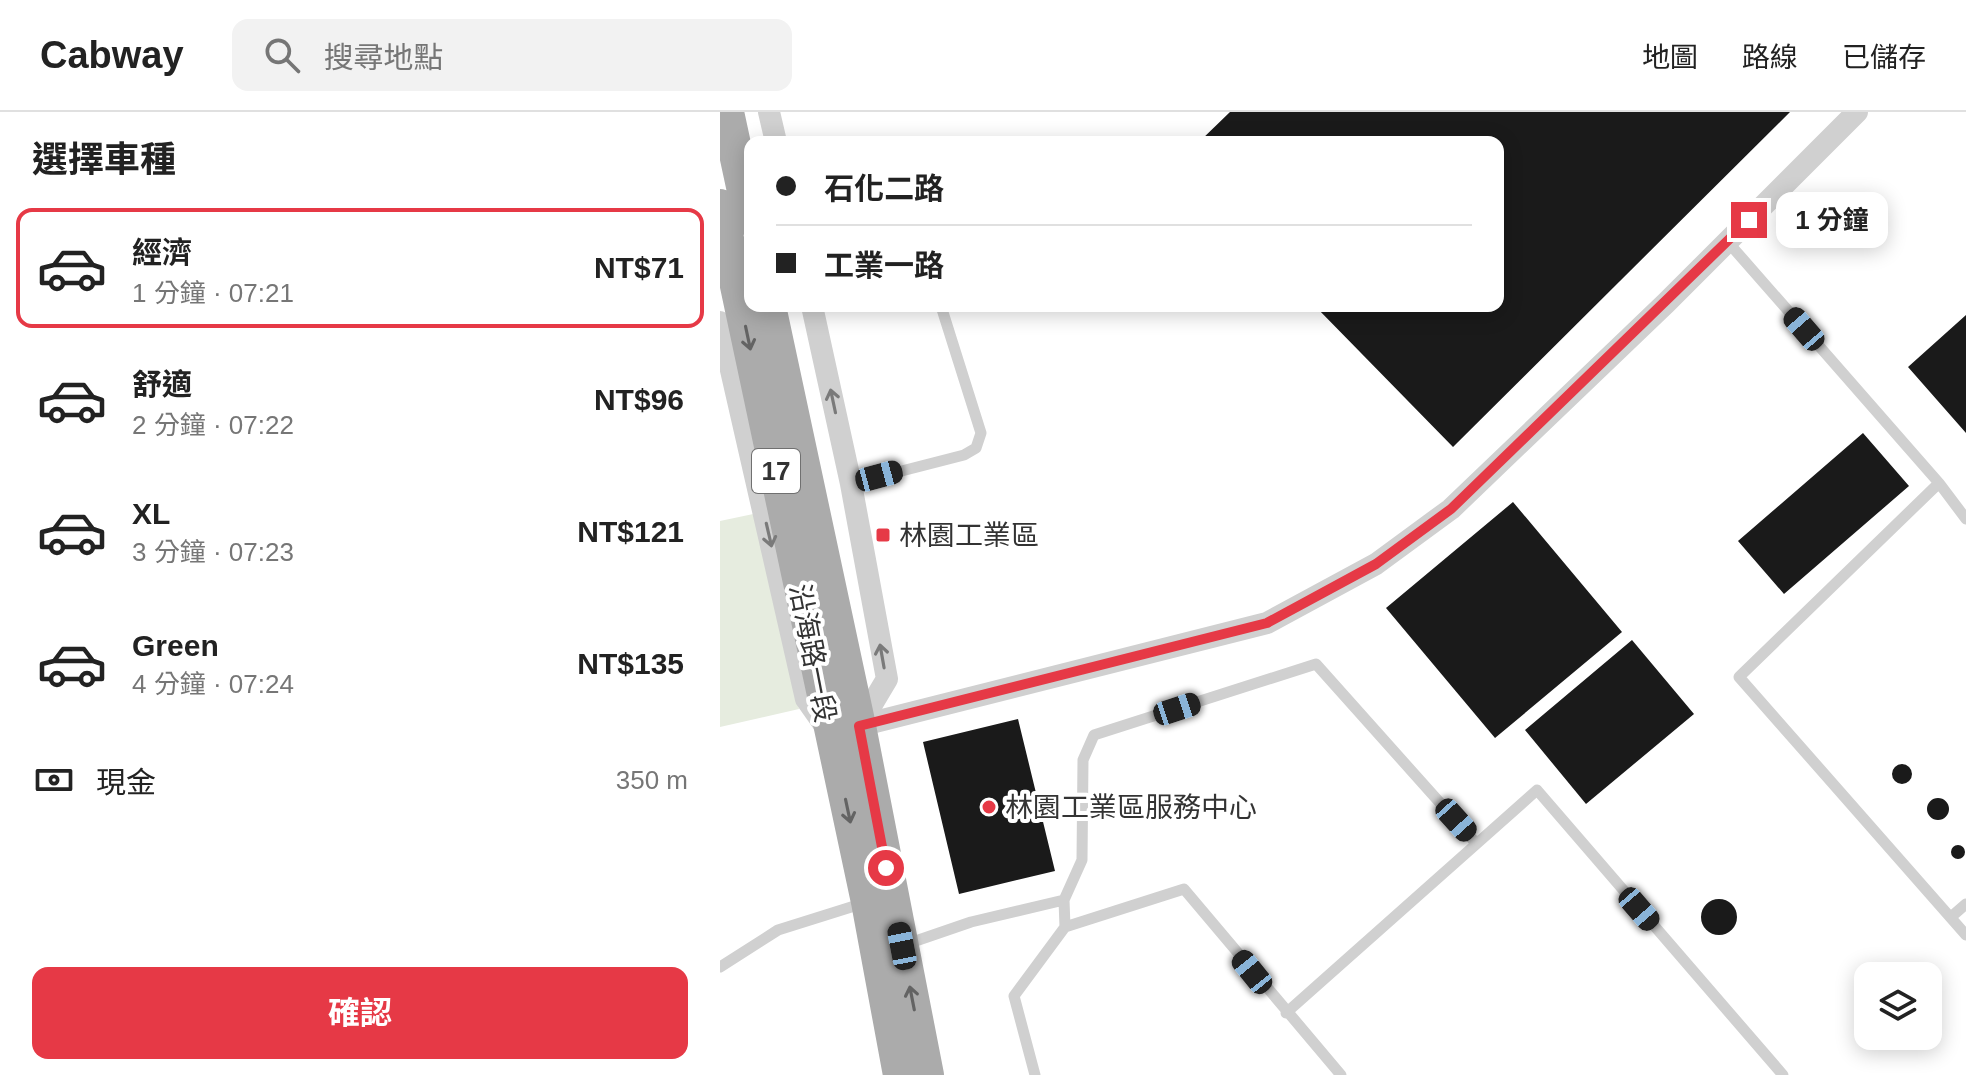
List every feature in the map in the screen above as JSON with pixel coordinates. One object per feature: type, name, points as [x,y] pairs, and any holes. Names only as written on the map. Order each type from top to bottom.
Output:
[{"type":"main road","points":[[727,112],[744,191]]},
{"type":"main road","name":"沿海路一段","points":[[720,206],[744,307]]},
{"type":"main road","name":"沿海路一段","points":[[745,312],[845,730]]},
{"type":"main road","name":"沿海路一段","points":[[770,312],[845,730]]},
{"type":"main road","name":"17","points":[[845,730],[889,950],[900,1075]]},
{"type":"main road","name":"17","points":[[889,950],[927,1075]]},
{"type":"street","points":[[769,112],[775,136]]},
{"type":"street","points":[[845,730],[1267,623],[1376,564],[1451,509],[1857,112]]},
{"type":"street","name":"沿海路一段","points":[[720,322],[806,699],[845,730],[887,679],[851,484],[813,312]]},
{"type":"lane","points":[[1727,241],[1939,483],[1966,519]]},
{"type":"lane","points":[[851,484],[964,455],[976,448],[981,433],[943,312]]},
{"type":"lane","points":[[1939,483],[1739,677],[1966,935]]},
{"type":"lane","points":[[1065,927],[1064,900],[1082,860],[1083,760],[1094,735],[1316,664],[1475,842]]},
{"type":"lane","points":[[1286,1013],[1537,790],[1783,1075]]},
{"type":"lane","points":[[1035,1075],[1014,996],[1065,927],[1184,889],[1341,1075]]},
{"type":"lane","points":[[720,967],[778,930],[880,899]]},
{"type":"lane","points":[[889,950],[971,922],[1064,900]]},
{"type":"lane","points":[[1951,917],[1966,904]]},
{"type":"shaded area","points":[[758,513],[799,709],[720,727],[720,521]]},
{"type":"building","points":[[1230,112],[1790,112],[1453,447],[1321,312],[1504,312],[1504,136],[1205,136]]},
{"type":"building","points":[[1966,315],[1966,433],[1908,367]]},
{"type":"building","points":[[1863,433],[1909,486],[1784,594],[1738,541]]},
{"type":"building","points":[[1513,502],[1622,632],[1495,738],[1386,608]]},
{"type":"building","points":[[1632,640],[1694,714],[1586,804],[1525,730]]},
{"type":"building","name":"林園工業區服務中心","points":[[1018,719],[1055,871],[959,894],[923,742]]},
{"type":"building","points":[[1902,764],[1909,767],[1912,774],[1909,781],[1902,784],[1895,781],[1892,774],[1895,767]]},
{"type":"building","points":[[1938,798],[1949,809],[1938,820],[1927,809]]},
{"type":"building","points":[[1958,845],[1965,852],[1958,859],[1951,852]]},
{"type":"building","points":[[1719,899],[1731,905],[1737,917],[1731,929],[1719,935],[1707,929],[1701,917],[1707,905]]},
{"type":"place","name":"林園工業區","points":[[883,535]]},
{"type":"place","name":"林園工業區服務中心","points":[[989,807]]},
{"type":"route","points":[[886,868],[859,726],[1267,623],[1376,564],[1451,509],[1749,220]]}]
